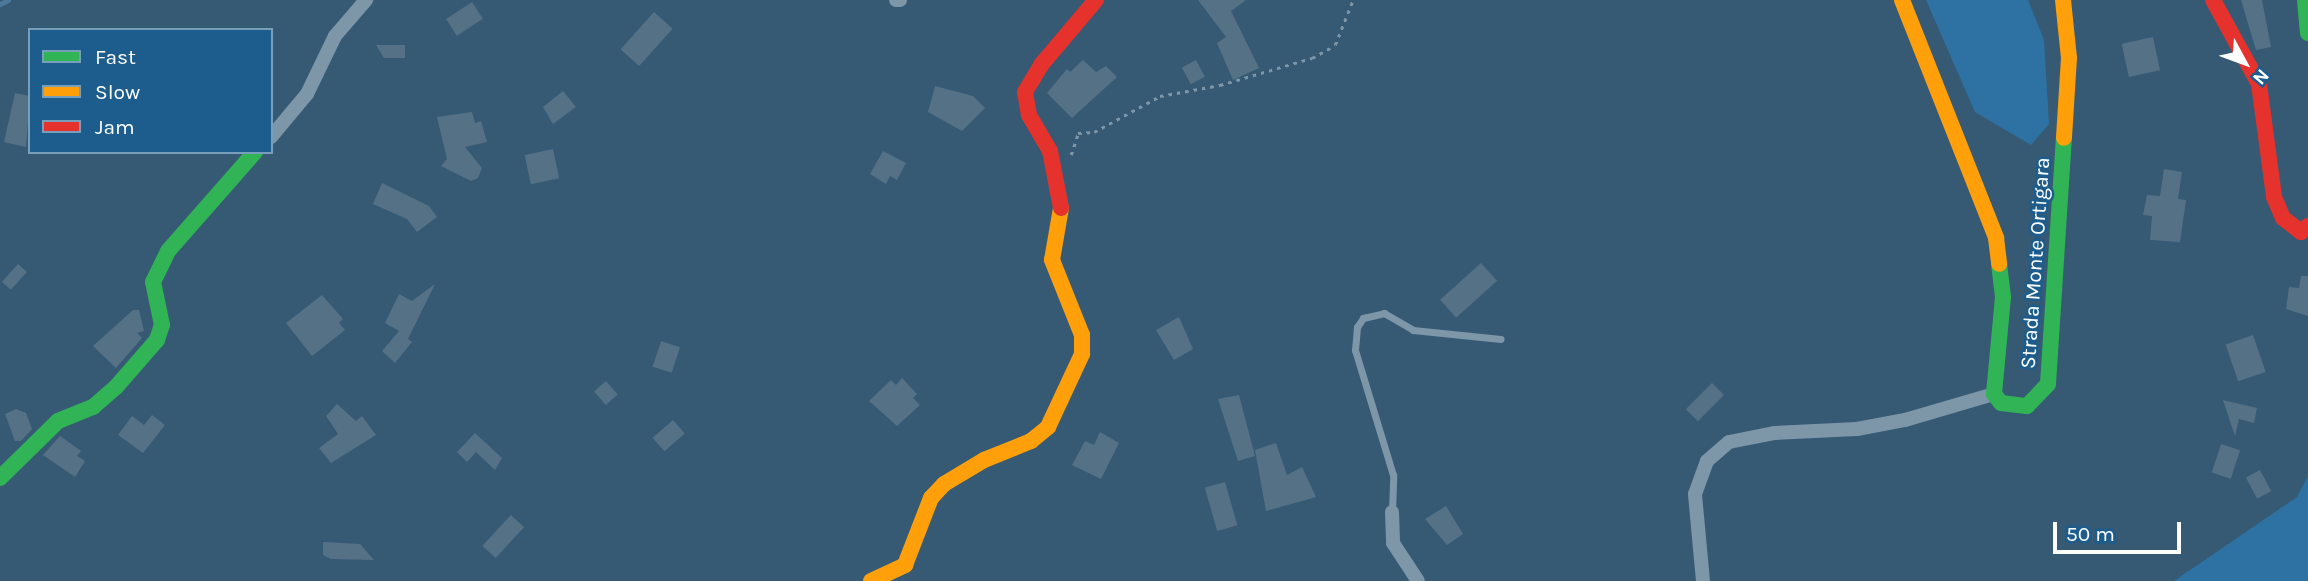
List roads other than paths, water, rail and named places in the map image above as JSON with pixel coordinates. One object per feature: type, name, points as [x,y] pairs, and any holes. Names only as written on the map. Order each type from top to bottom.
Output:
[{"type":"main road","points":[[871,581],[905,565],[931,498],[943,484],[985,460],[1031,441],[1048,427],[1082,354],[1082,335],[1052,260],[1061,208],[1059,180],[1050,151],[1029,115],[1025,92],[1041,65],[1096,0]]},
{"type":"main road","name":"Strada Monte Ortigara","points":[[1902,0],[1996,238],[2003,297],[1994,394],[2001,403],[2027,406],[2048,384],[2069,58],[2063,0]]},
{"type":"main road","points":[[2213,0],[2259,83],[2274,197],[2283,218],[2301,232],[2308,226]]},
{"type":"main road","points":[[2305,0],[2308,33]]},
{"type":"main road","points":[[0,478],[58,421],[93,407],[108,394],[157,341],[162,325],[153,282],[167,251],[253,154]]},
{"type":"street","points":[[273,134],[307,94],[335,36],[366,0]]},
{"type":"street","points":[[1703,581],[1695,494],[1707,461],[1729,442],[1775,433],[1857,429],[1905,420],[1994,394]]},
{"type":"street","points":[[1392,512],[1393,543],[1418,581]]},
{"type":"lane","points":[[1392,512],[1393,475],[1355,351],[1357,327],[1373,313],[1384,313],[1413,330],[1501,339]]},
{"type":"waterway","points":[[0,4],[8,0]]}]
